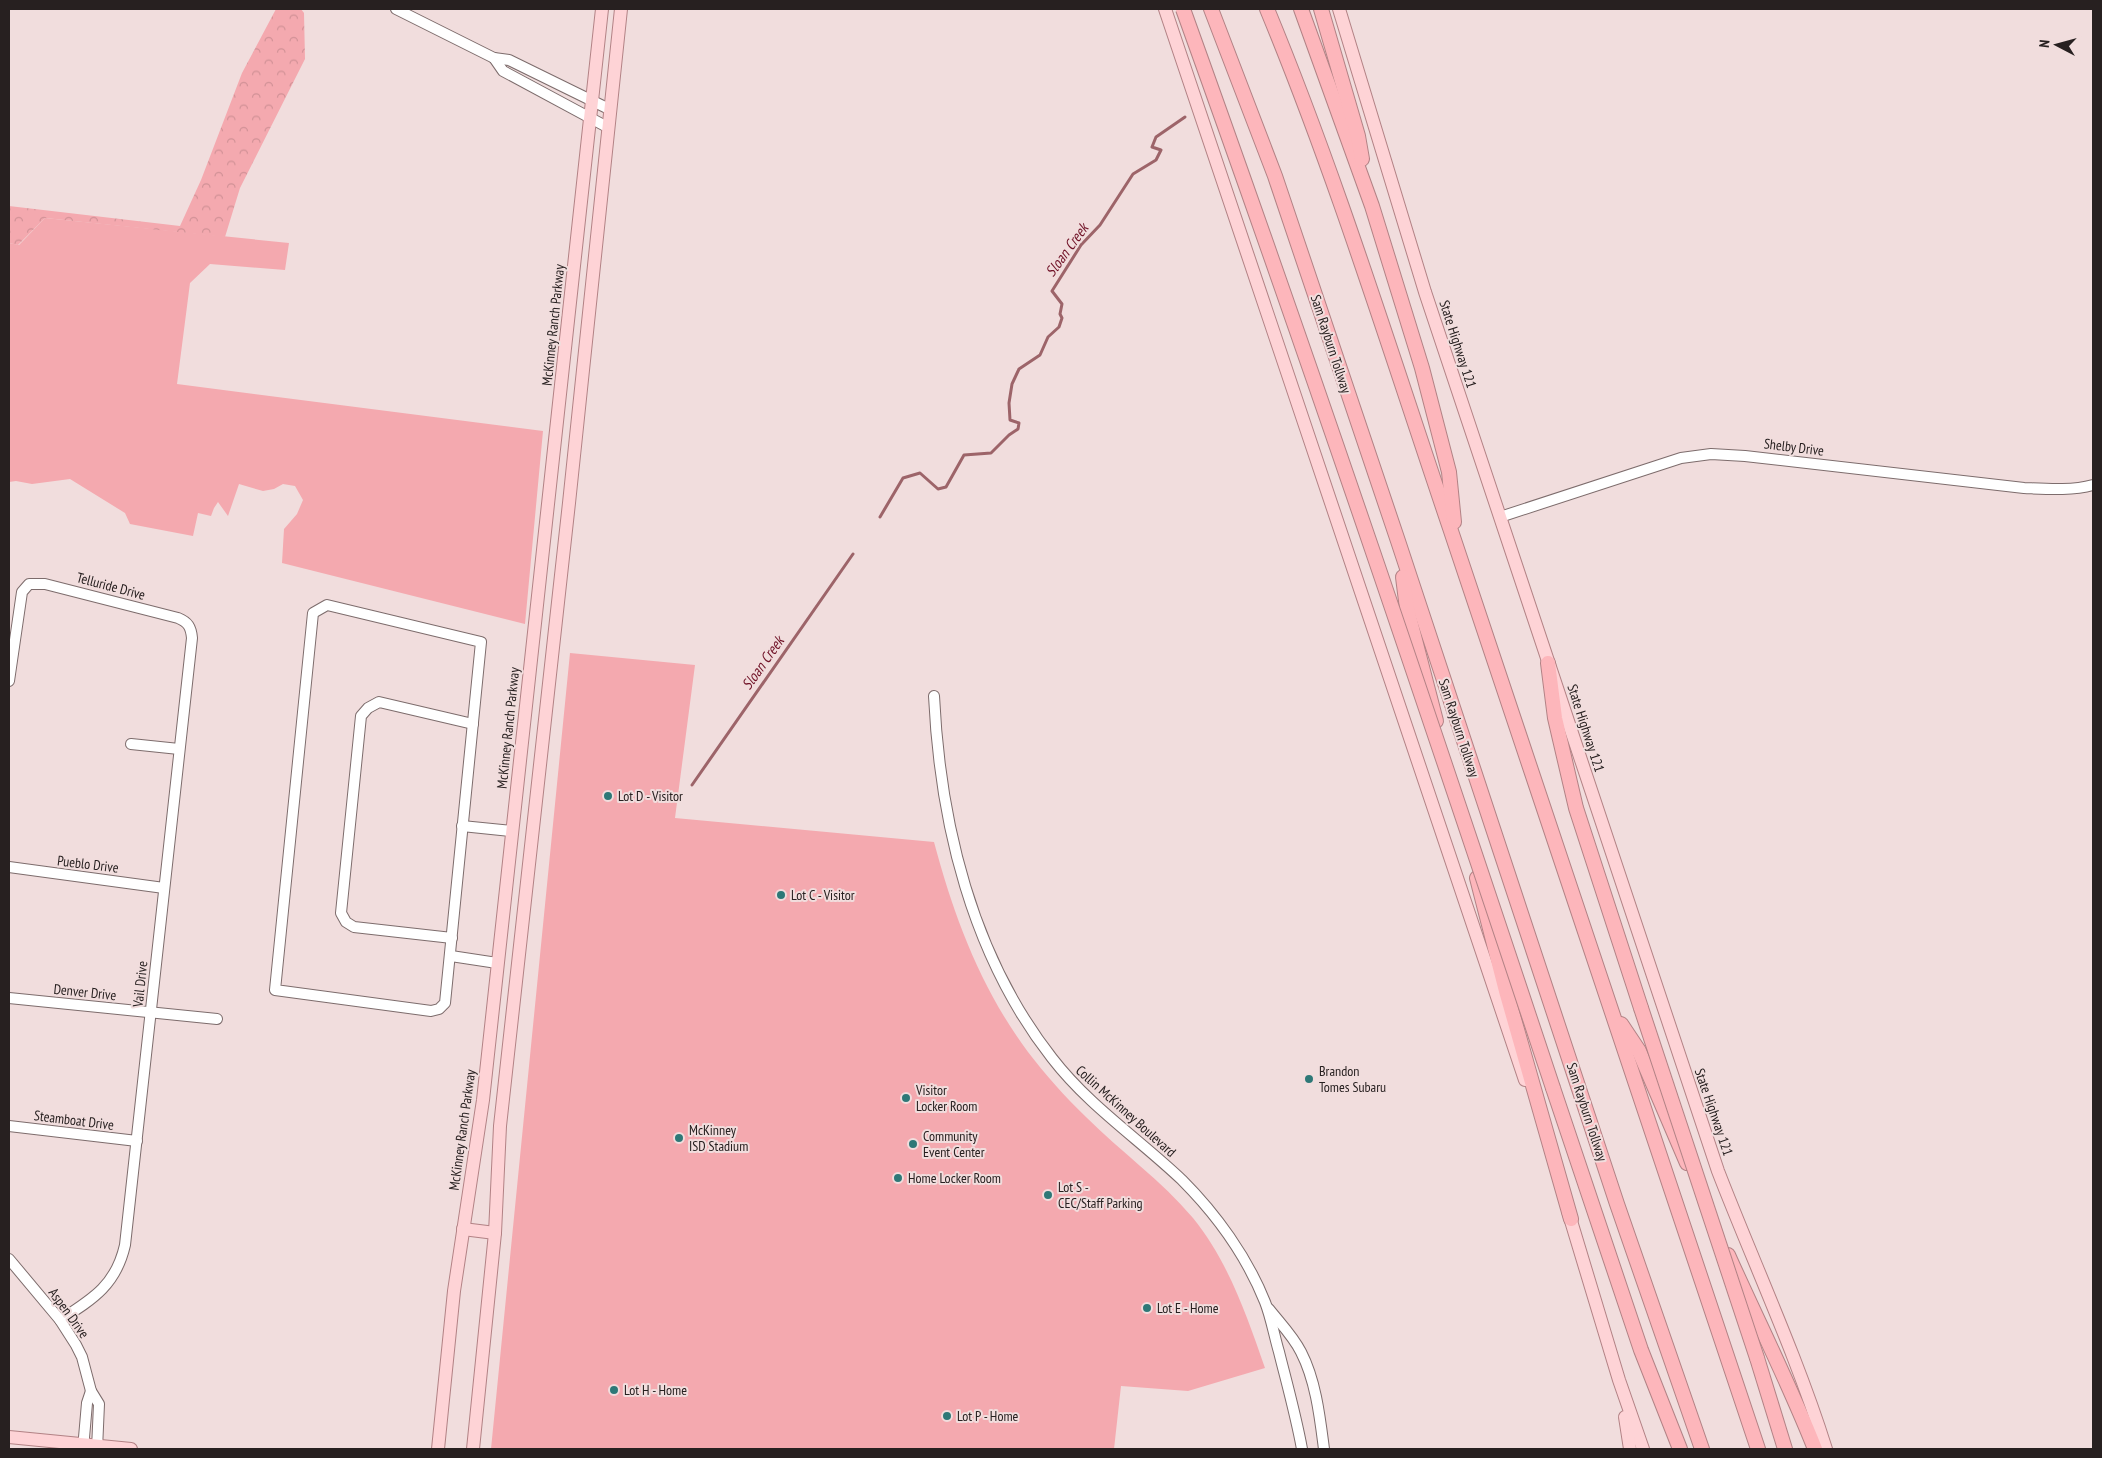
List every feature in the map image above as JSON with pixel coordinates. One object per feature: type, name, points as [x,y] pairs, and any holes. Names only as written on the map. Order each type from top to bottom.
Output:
[{"type":"highway","points":[[1183,9],[1254,206],[1408,654],[1641,1350],[1680,1449]]},
{"type":"highway","name":"Sam Rayburn Tollway","points":[[1211,9],[1275,176],[1617,1204],[1702,1449]]},
{"type":"highway","points":[[1268,9],[1329,171],[1758,1449]]},
{"type":"highway","points":[[1320,9],[1358,136],[1372,206]]},
{"type":"highway","points":[[1302,12],[1372,206],[1422,368],[1449,472],[1455,543]]},
{"type":"highway","points":[[1398,542],[1407,609],[1506,991],[1571,1219]]},
{"type":"highway","points":[[1548,663],[1555,718],[1576,808],[1757,1358],[1785,1449]]},
{"type":"highway","points":[[1611,1009],[1639,1051],[1755,1314],[1791,1388],[1815,1449]]},
{"type":"main road","name":"McKinney Ranch Parkway","points":[[438,1449],[453,1299],[482,1108],[602,9]]},
{"type":"main road","points":[[473,1449],[495,1233],[500,1126],[621,9]]},
{"type":"main road","points":[[1165,9],[1304,416],[1571,1219],[1619,1380],[1642,1449]]},
{"type":"main road","name":"State Highway 121","points":[[1339,9],[1425,292],[1718,1171],[1746,1243],[1792,1350],[1826,1449]]},
{"type":"main road","points":[[497,963],[517,965]]},
{"type":"main road","points":[[463,1230],[495,1233]]},
{"type":"main road","points":[[1619,1380],[1630,1449]]},
{"type":"main road","points":[[9,1437],[83,1447],[131,1449]]},
{"type":"street","points":[[396,9],[494,58],[509,60],[611,110]]},
{"type":"street","points":[[494,58],[503,71],[609,128]]},
{"type":"street","name":"Shelby Drive","points":[[1500,517],[1668,461],[1711,454],[1745,456],[2024,488],[2072,488],[2093,485]]},
{"type":"street","name":"Telluride Drive","points":[[9,681],[20,599],[25,586],[36,583],[52,585],[178,618],[188,624]]},
{"type":"street","points":[[327,605],[481,642],[462,826],[445,1003],[439,1009],[431,1012],[275,990],[313,613],[327,605]]},
{"type":"street","name":"Vail Drive","points":[[60,1320],[102,1289],[116,1274],[122,1263],[126,1245],[192,638],[188,624]]},
{"type":"street","name":"Collin McKinney Boulevard","points":[[934,696],[941,775],[952,837],[976,918],[1014,1001],[1041,1044],[1074,1085],[1181,1179],[1201,1201],[1239,1253],[1266,1304],[1294,1340],[1305,1362],[1317,1406],[1324,1449]]},
{"type":"street","points":[[452,938],[354,927],[346,922],[341,913],[361,716],[368,708],[379,702],[473,724]]},
{"type":"street","points":[[131,744],[179,749]]},
{"type":"street","points":[[462,826],[511,831]]},
{"type":"street","name":"Pueblo Drive","points":[[9,867],[164,888]]},
{"type":"street","points":[[450,956],[497,963]]},
{"type":"street","name":"Denver Drive","points":[[9,998],[217,1019]]},
{"type":"street","name":"Steamboat Drive","points":[[9,1126],[137,1141]]},
{"type":"street","name":"Aspen Drive","points":[[9,1259],[60,1320],[71,1335],[82,1357],[91,1391],[99,1404],[97,1448]]},
{"type":"street","name":"Collin McKinney Boulevard","points":[[1266,1304],[1296,1415],[1302,1449]]},
{"type":"street","name":"Aspen Drive","points":[[83,1447],[87,1403],[91,1391]]},
{"type":"green space","points":[[276,9],[301,9],[304,13],[305,59],[240,188],[225,237],[45,218],[18,245],[9,243],[9,206],[180,226],[201,180],[242,73]]},
{"type":"green space","points":[[45,218],[289,243],[285,270],[210,264],[190,283],[177,384],[543,431],[525,624],[282,563],[284,529],[297,514],[303,500],[295,486],[283,484],[274,489],[263,491],[239,484],[228,516],[218,502],[211,516],[198,513],[193,536],[130,524],[125,513],[70,479],[32,484],[16,481],[9,482],[9,243],[19,245]]},
{"type":"green space","points":[[570,653],[695,665],[675,818],[934,842],[960,925],[971,952],[996,1003],[1011,1028],[1028,1052],[1070,1102],[1168,1191],[1193,1218],[1216,1252],[1226,1271],[1244,1309],[1265,1368],[1188,1391],[1121,1386],[1114,1449],[491,1449]]},
{"type":"waterway","name":"Sloan Creek","points":[[880,517],[903,478],[920,473],[938,489],[946,487],[964,455],[991,453],[1018,429],[1019,423],[1010,420],[1009,403],[1012,384],[1019,369],[1040,355],[1048,337],[1059,327],[1062,318],[1060,314],[1062,304],[1052,291],[1081,245],[1100,225],[1133,174],[1156,160],[1161,150],[1152,147],[1156,137],[1185,117]]},
{"type":"waterway","name":"Sloan Creek","points":[[692,785],[853,554]]},
{"type":"place","name":"Lot D - Visitor","points":[[608,796]]},
{"type":"place","name":"Lot C - Visitor","points":[[781,895]]},
{"type":"place","name":"Brandon Tomes Subaru","points":[[1309,1079]]},
{"type":"place","name":"Visitor Locker Room","points":[[906,1098]]},
{"type":"place","name":"McKinney ISD Stadium","points":[[679,1138]]},
{"type":"place","name":"Community Event Center","points":[[913,1144]]},
{"type":"place","name":"Home Locker Room","points":[[898,1178]]},
{"type":"place","name":"Lot S - CEC/Staff Parking","points":[[1048,1195]]},
{"type":"place","name":"Lot E - Home","points":[[1147,1308]]},
{"type":"place","name":"Lot H - Home","points":[[614,1390]]},
{"type":"place","name":"Lot P - Home","points":[[947,1416]]}]
